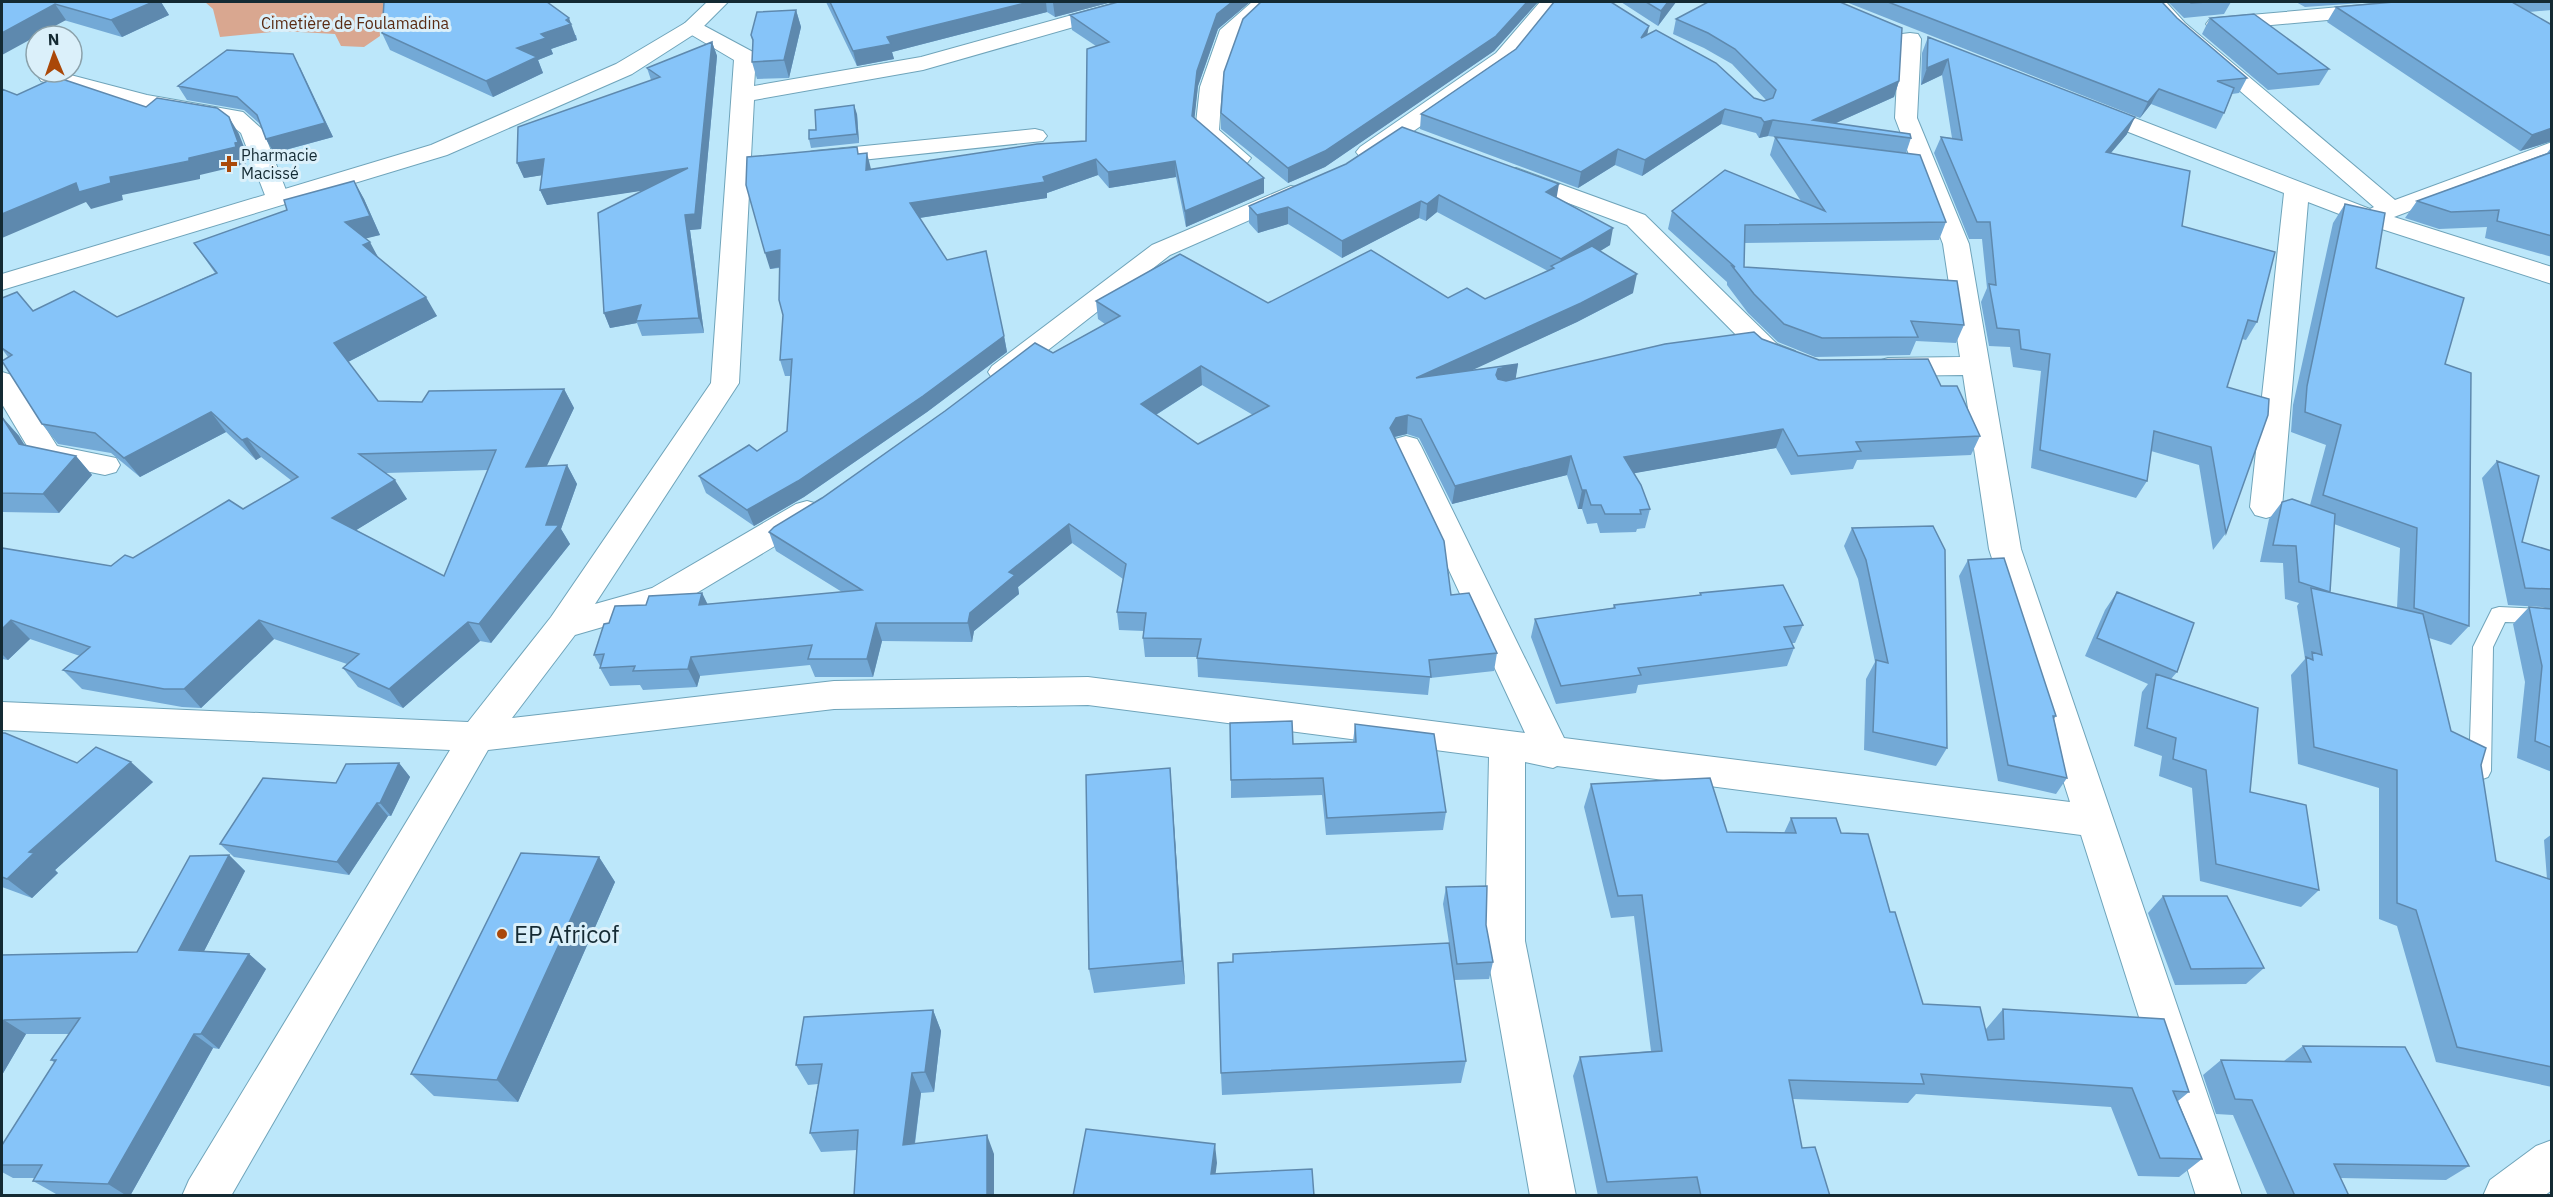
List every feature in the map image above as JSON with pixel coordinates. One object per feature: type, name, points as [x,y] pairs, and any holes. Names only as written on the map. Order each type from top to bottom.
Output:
[{"type":"street","points":[[2,282],[449,145],[548,104],[624,69],[692,27],[718,2]]},
{"type":"street","points":[[742,95],[923,63],[1140,2]]},
{"type":"street","points":[[1264,2],[1231,30],[1210,87],[1207,132],[1271,184]]},
{"type":"street","points":[[1344,168],[1409,136],[1504,58],[1551,2]]},
{"type":"street","points":[[2155,2],[2178,27],[2380,213]]},
{"type":"street","points":[[2178,27],[2460,2]]},
{"type":"street","points":[[206,1196],[477,737],[563,626],[725,383],[749,164],[742,95],[745,57],[692,27]]},
{"type":"street","points":[[1911,39],[1906,118],[1914,164],[1956,244],[2005,549],[2219,1196]]},
{"type":"street","points":[[79,84],[145,102],[235,117],[251,130],[278,198]]},
{"type":"street","points":[[2065,99],[2297,188],[2380,213],[2552,276]]},
{"type":"street","points":[[797,159],[1035,136]]},
{"type":"street","points":[[2380,213],[2552,148]]},
{"type":"street","points":[[1495,168],[1636,220],[1740,336],[1767,350],[1812,368]]},
{"type":"street","points":[[985,385],[1161,250],[1271,184],[1315,183]]},
{"type":"street","points":[[2266,507],[2297,188]]},
{"type":"street","points":[[1858,368],[1976,366]]},
{"type":"street","points":[[2,381],[47,454],[105,465]]},
{"type":"street","points":[[1406,446],[1553,753]]},
{"type":"street","points":[[563,626],[663,597],[825,500]]},
{"type":"street","points":[[2,716],[477,737],[834,695],[1088,691],[1553,753],[2096,821]]},
{"type":"street","points":[[1507,746],[1505,941],[1553,1196]]},
{"type":"street","points":[[2506,1196],[2552,1162]]},
{"type":"lane","points":[[2480,774],[2483,647],[2499,614],[2542,616],[2552,619]]},
{"type":"green space","name":"Cimetière de Foulamadina","points":[[205,2],[473,2],[379,21],[380,36],[364,47],[341,46],[335,34],[282,31],[220,37],[213,9]]},
{"type":"building","points":[[2,2],[153,2],[111,20],[55,4],[2,33]]},
{"type":"building","points":[[384,2],[547,2],[569,18],[566,20],[571,24],[541,34],[546,38],[517,48],[537,57],[486,81],[382,33]]},
{"type":"building","points":[[830,2],[1029,2],[887,37],[891,44],[853,51]]},
{"type":"building","points":[[1118,2],[1232,2],[1217,14],[1197,71],[1192,116],[1264,178],[1185,211],[1175,161],[1108,172],[1096,159],[1043,177],[1045,182],[910,203],[947,260],[986,251],[1004,336],[923,396],[798,481],[747,510],[699,476],[749,445],[757,451],[787,431],[792,359],[780,360],[783,315],[779,300],[780,250],[765,253],[746,185],[747,157],[857,147],[858,154],[867,153],[866,170],[1037,144],[1086,141],[1087,49],[1109,42],[1070,15]]},
{"type":"building","points":[[1261,2],[1527,2],[1496,36],[1325,151],[1288,168],[1221,113],[1224,72],[1243,19]]},
{"type":"building","points":[[1554,2],[1611,2],[1649,26],[1641,38],[1656,30],[1716,63],[1754,98],[1764,101],[1773,98],[1776,90],[1735,49],[1708,33],[1676,19],[1708,2],[1840,2],[1902,28],[1899,81],[1813,120],[1910,134],[1911,138],[1773,120],[1764,122],[1761,118],[1725,109],[1645,160],[1618,149],[1581,172],[1421,114],[1516,49]]},
{"type":"building","points":[[1646,2],[1668,2],[1661,11]]},
{"type":"building","points":[[1888,2],[2162,2],[2177,18],[2247,78],[2217,81],[2234,88],[2224,113],[2159,89],[2148,102]]},
{"type":"building","points":[[2394,2],[2512,2],[2552,25],[2552,128],[2532,135],[2336,7]]},
{"type":"building","points":[[796,10],[784,60],[752,62],[753,40],[751,35],[757,12]]},
{"type":"building","points":[[2254,14],[2329,69],[2278,74],[2210,18]]},
{"type":"building","points":[[1928,37],[2135,117],[2106,152],[2190,171],[2182,226],[2275,252],[2257,322],[2248,320],[2227,387],[2269,399],[2268,415],[2226,533],[2211,447],[2154,431],[2147,481],[2040,450],[2050,354],[2021,349],[2019,330],[1997,328],[1989,284],[1996,285],[1990,222],[1977,222],[1941,137],[1962,140],[1948,59],[1927,68]]},
{"type":"building","points":[[712,42],[695,214],[685,215],[699,318],[636,321],[641,305],[604,313],[598,213],[688,168],[540,190],[544,159],[517,163],[518,127],[660,77],[647,68]]},
{"type":"building","points":[[227,50],[293,54],[325,123],[266,139],[257,115],[237,97],[178,86]]},
{"type":"building","points":[[41,84],[77,84],[146,107],[157,98],[217,108],[229,117],[238,142],[235,143],[236,147],[189,158],[189,161],[110,177],[111,183],[79,192],[76,183],[2,214],[2,89],[17,95]]},
{"type":"building","points":[[854,105],[857,134],[809,139],[809,130],[816,130],[815,110]]},
{"type":"building","points":[[1402,127],[1559,184],[1546,192],[1613,228],[1561,259],[1439,195],[1427,204],[1421,201],[1342,241],[1288,207],[1257,215],[1249,206],[1346,164]]},
{"type":"building","points":[[1775,137],[1920,155],[1946,222],[1745,225],[1744,267],[1957,281],[1964,325],[1911,321],[1918,337],[1822,338],[1784,324],[1754,294],[1732,266],[1735,267],[1672,211],[1725,170],[1825,211]]},
{"type":"building","points":[[2552,152],[2552,236],[2497,221],[2499,210],[2451,212],[2417,201]]},
{"type":"building","points":[[354,181],[370,216],[345,222],[370,242],[363,245],[426,297],[334,343],[378,401],[422,402],[429,391],[564,389],[526,467],[567,465],[546,525],[559,525],[479,624],[468,622],[389,689],[343,668],[359,654],[259,620],[184,689],[164,689],[63,670],[90,647],[11,620],[2,629],[2,548],[111,566],[125,555],[133,558],[229,500],[243,509],[298,477],[247,438],[242,440],[211,412],[124,458],[95,433],[42,424],[2,361],[12,355],[2,348],[2,298],[17,292],[33,311],[74,291],[117,317],[217,273],[194,243],[287,210],[284,200]],"holes":[[[496,450],[444,576],[332,518],[395,480],[359,454]]]},
{"type":"building","points":[[2345,204],[2385,213],[2376,268],[2464,298],[2445,364],[2471,373],[2469,626],[2414,608],[2417,528],[2323,495],[2341,425],[2305,412],[2307,386]]},
{"type":"building","points":[[1592,246],[1637,274],[1581,303],[1416,378],[1518,364],[1498,369],[1496,375],[1498,379],[1506,381],[1665,344],[1754,332],[1762,339],[1819,360],[1928,359],[1941,386],[1957,386],[1980,436],[1856,442],[1861,451],[1798,456],[1783,429],[1624,457],[1641,485],[1650,509],[1640,510],[1641,514],[1605,514],[1601,505],[1591,505],[1586,490],[1582,490],[1571,456],[1455,486],[1421,419],[1408,415],[1396,418],[1390,428],[1444,541],[1451,595],[1469,593],[1497,653],[1429,660],[1431,677],[1197,658],[1201,639],[1143,638],[1146,613],[1117,612],[1126,564],[1069,524],[1009,572],[1015,575],[970,613],[968,623],[876,623],[867,659],[808,659],[812,645],[691,657],[688,669],[633,671],[635,666],[600,668],[604,654],[594,655],[604,624],[609,623],[615,606],[646,605],[649,596],[702,593],[699,605],[862,590],[769,532],[822,498],[945,411],[1035,343],[1053,353],[1120,316],[1096,301],[1180,254],[1268,303],[1371,250],[1448,298],[1467,288],[1485,299],[1554,268],[1551,266]],"holes":[[[1201,366],[1269,406],[1198,444],[1141,404]]]},
{"type":"building","points":[[2,417],[19,444],[76,456],[43,494],[2,493]]},
{"type":"building","points":[[2497,461],[2539,476],[2522,542],[2552,551],[2552,589],[2525,588]]},
{"type":"building","points":[[2292,499],[2335,514],[2330,592],[2299,582],[2296,546],[2273,545],[2282,502]]},
{"type":"building","points":[[1933,526],[1945,550],[1947,748],[1873,732],[1876,660],[1888,663],[1866,560],[1852,528]]},
{"type":"building","points":[[2004,558],[2056,716],[2053,716],[2067,778],[2008,765],[1968,560]]},
{"type":"building","points":[[1783,585],[1803,625],[1784,627],[1794,648],[1638,668],[1641,675],[1561,686],[1535,619],[1615,608],[1614,605],[1701,595],[1700,593]]},
{"type":"building","points":[[2311,588],[2423,614],[2451,731],[2486,748],[2481,765],[2496,861],[2552,880],[2552,1067],[2457,1047],[2416,910],[2397,903],[2397,770],[2314,747],[2306,657],[2313,660],[2312,652],[2322,655]]},
{"type":"building","points":[[2117,592],[2194,623],[2177,672],[2097,638]]},
{"type":"building","points":[[2529,607],[2552,609],[2552,748],[2535,741],[2542,666]]},
{"type":"building","points":[[2156,674],[2258,708],[2250,792],[2306,805],[2319,890],[2216,864],[2206,770],[2173,759],[2176,738],[2147,728]]},
{"type":"building","points":[[1292,721],[1293,744],[1356,742],[1355,724],[1434,734],[1446,812],[1327,818],[1323,778],[1231,780],[1230,723]]},
{"type":"building","points":[[2,733],[77,763],[96,747],[131,762],[29,852],[34,853],[7,879],[2,877]]},
{"type":"building","points":[[399,763],[380,803],[377,803],[337,862],[220,844],[263,778],[336,783],[346,764]]},
{"type":"building","points":[[1170,768],[1182,961],[1089,969],[1086,775]]},
{"type":"building","points":[[1710,778],[1727,832],[1796,833],[1791,818],[1836,818],[1841,833],[1868,834],[1890,912],[1895,912],[1923,1004],[1980,1007],[1988,1040],[2004,1039],[2003,1009],[2164,1019],[2189,1092],[2173,1091],[2202,1159],[2160,1158],[2132,1088],[1921,1074],[1924,1084],[1789,1080],[1802,1148],[1815,1147],[1830,1196],[1701,1196],[1697,1177],[1607,1182],[1580,1057],[1662,1051],[1642,895],[1618,896],[1591,784]]},
{"type":"building","points":[[521,853],[599,857],[497,1080],[411,1074]]},
{"type":"building","points":[[229,855],[179,950],[249,954],[201,1034],[194,1034],[108,1184],[33,1181],[42,1165],[2,1165],[2,1145],[56,1060],[51,1060],[80,1018],[4,1020],[2,1024],[2,955],[137,952],[190,856]]},
{"type":"building","points":[[1487,886],[1486,925],[1493,962],[1457,964],[1446,887]]},
{"type":"building","points":[[2163,896],[2227,896],[2264,968],[2191,969]]},
{"type":"building","points":[[1449,943],[1466,1061],[1221,1073],[1218,963],[1233,962],[1233,954]]},
{"type":"building","points":[[933,1010],[925,1072],[912,1073],[903,1145],[987,1135],[987,1196],[854,1196],[858,1130],[810,1133],[822,1064],[796,1065],[804,1017]]},
{"type":"building","points":[[2303,1046],[2405,1047],[2469,1166],[2334,1164],[2349,1196],[2295,1196],[2252,1100],[2235,1099],[2221,1060],[2311,1062]]},
{"type":"building","points":[[1086,1129],[1215,1144],[1211,1174],[1312,1169],[1314,1196],[1073,1196]]},
{"type":"place","name":"Pharmacie Macissé","points":[[229,164]]},
{"type":"place","name":"EP Africof","points":[[502,934]]}]
